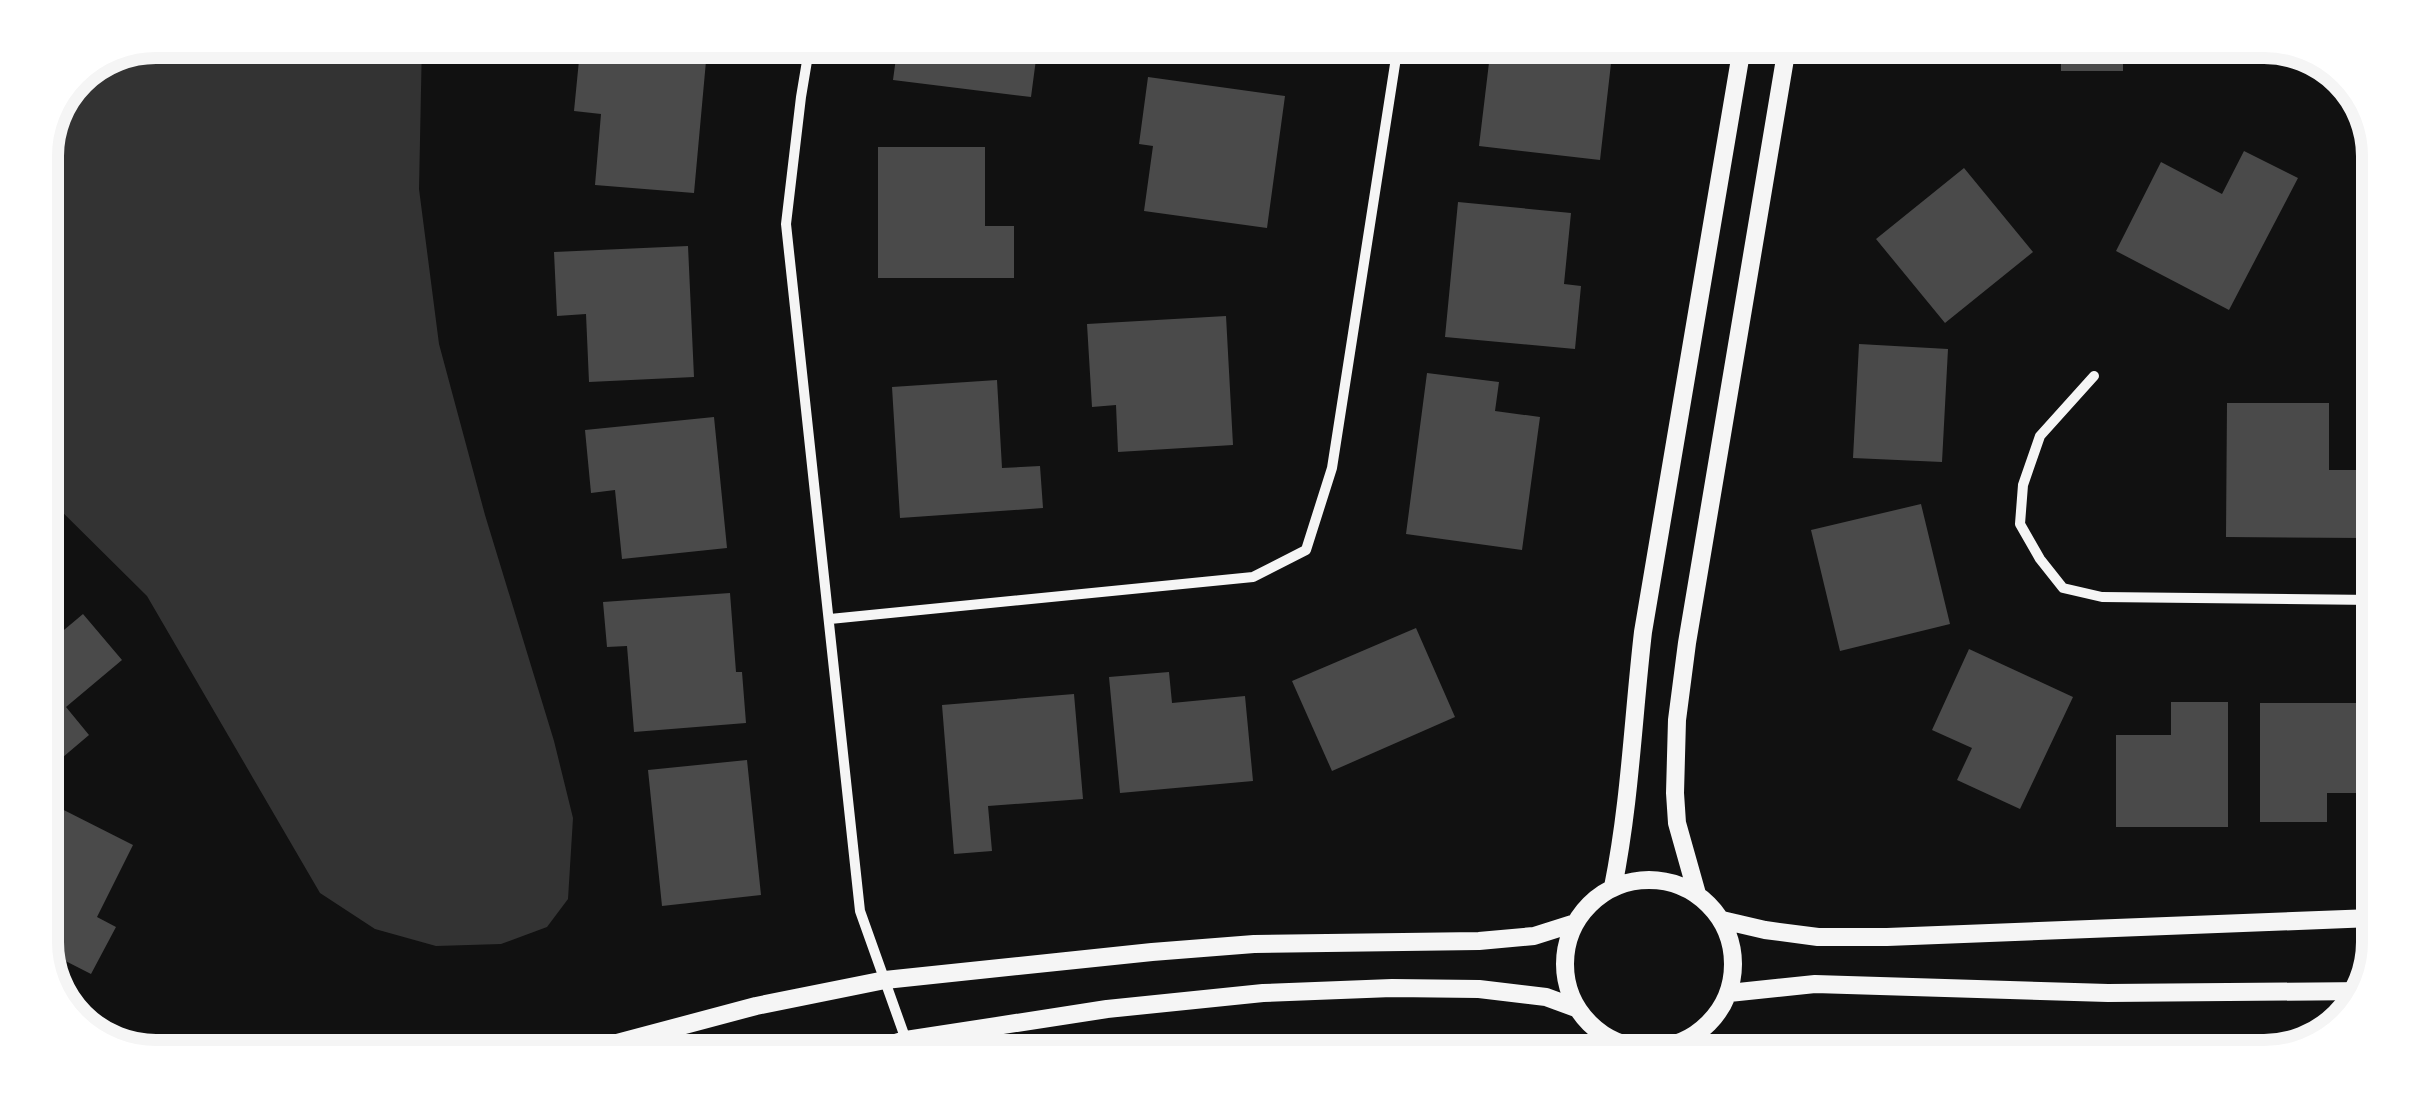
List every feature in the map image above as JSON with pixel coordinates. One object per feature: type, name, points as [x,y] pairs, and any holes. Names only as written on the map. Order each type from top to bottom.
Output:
[{"type":"street","points":[[807,58],[786,224],[860,911],[906,1040],[1263,992],[1479,989],[1546,997],[1576,1008]]},
{"type":"street","points":[[830,619],[1253,577],[1306,550],[1332,468],[1396,58]]},
{"type":"street","points":[[1613,888],[1628,796],[1643,632],[1740,58]]},
{"type":"street","points":[[1697,894],[1677,823],[1677,720],[1786,58]]},
{"type":"street","points":[[2094,376],[2040,436],[2022,484],[2020,524],[2063,588],[2102,598],[2362,600]]},
{"type":"street","points":[[1614,1040],[1588,1024],[1576,1008],[1565,980],[1565,950],[1575,922],[1585,908],[1613,888],[1641,880],[1670,882],[1697,894],[1722,920],[1732,944],[1735,969],[1729,993],[1718,1014],[1698,1033],[1683,1040]]},
{"type":"street","points":[[1722,920],[1818,936],[1886,937],[2362,918]]},
{"type":"street","points":[[628,1040],[756,1006],[885,980],[1254,944],[1479,941],[1534,936],[1575,922]]},
{"type":"street","points":[[1729,993],[1814,984],[2108,993],[2349,991]]},
{"type":"street","points":[[1696,1040],[1698,1033]]},
{"type":"street","points":[[1604,1036],[1605,1040]]},
{"type":"shaded area","points":[[422,58],[419,189],[439,344],[573,818],[568,899],[547,927],[501,944],[436,946],[375,929],[320,893],[147,596],[58,508],[58,149],[65,118],[86,86],[118,65],[137,59]]},
{"type":"building","points":[[579,58],[706,61],[694,193],[595,185],[601,114],[574,111]]},
{"type":"building","points":[[896,58],[1036,58],[1031,97],[893,80]]},
{"type":"building","points":[[1490,58],[1612,58],[1600,160],[1479,146]]},
{"type":"building","points":[[2061,58],[2123,58],[2123,71],[2061,71]]},
{"type":"building","points":[[1148,77],[1285,96],[1267,228],[1144,211],[1153,146],[1139,144]]},
{"type":"building","points":[[878,147],[985,147],[985,226],[1014,226],[1014,278],[878,278]]},
{"type":"building","points":[[2244,151],[2298,178],[2229,310],[2116,251],[2161,162],[2222,194]]},
{"type":"building","points":[[1964,168],[2033,252],[1945,323],[1876,239]]},
{"type":"building","points":[[1458,202],[1571,213],[1564,284],[1581,286],[1575,349],[1445,337]]},
{"type":"building","points":[[688,246],[694,377],[589,382],[586,314],[557,316],[554,252]]},
{"type":"building","points":[[1226,316],[1233,445],[1118,452],[1116,405],[1092,407],[1087,324]]},
{"type":"building","points":[[1859,344],[1948,349],[1942,462],[1853,458]]},
{"type":"building","points":[[1427,373],[1499,382],[1495,411],[1540,417],[1522,550],[1406,534]]},
{"type":"building","points":[[997,380],[1002,468],[1040,466],[1043,508],[900,518],[892,387]]},
{"type":"building","points":[[2227,403],[2329,403],[2329,470],[2362,470],[2362,538],[2226,537]]},
{"type":"building","points":[[714,417],[727,548],[622,559],[615,490],[591,493],[585,430]]},
{"type":"building","points":[[1921,504],[1950,624],[1840,651],[1811,530]]},
{"type":"building","points":[[730,593],[736,672],[742,672],[746,723],[634,732],[627,646],[607,647],[603,602]]},
{"type":"building","points":[[83,614],[122,660],[66,707],[89,735],[58,761],[58,635]]},
{"type":"building","points":[[1416,628],[1455,717],[1332,771],[1292,681]]},
{"type":"building","points":[[1969,649],[2073,697],[2020,809],[1957,780],[1972,748],[1932,730]]},
{"type":"building","points":[[1169,672],[1172,703],[1245,696],[1253,781],[1120,793],[1109,677]]},
{"type":"building","points":[[1074,694],[1083,799],[988,806],[992,851],[954,854],[942,705]]},
{"type":"building","points":[[2171,702],[2228,702],[2228,827],[2116,827],[2116,735],[2171,735]]},
{"type":"building","points":[[2260,703],[2362,703],[2362,793],[2327,793],[2327,822],[2260,822]]},
{"type":"building","points":[[747,760],[761,895],[662,906],[648,770]]},
{"type":"building","points":[[58,807],[133,845],[97,917],[116,927],[91,974],[59,958]]}]
